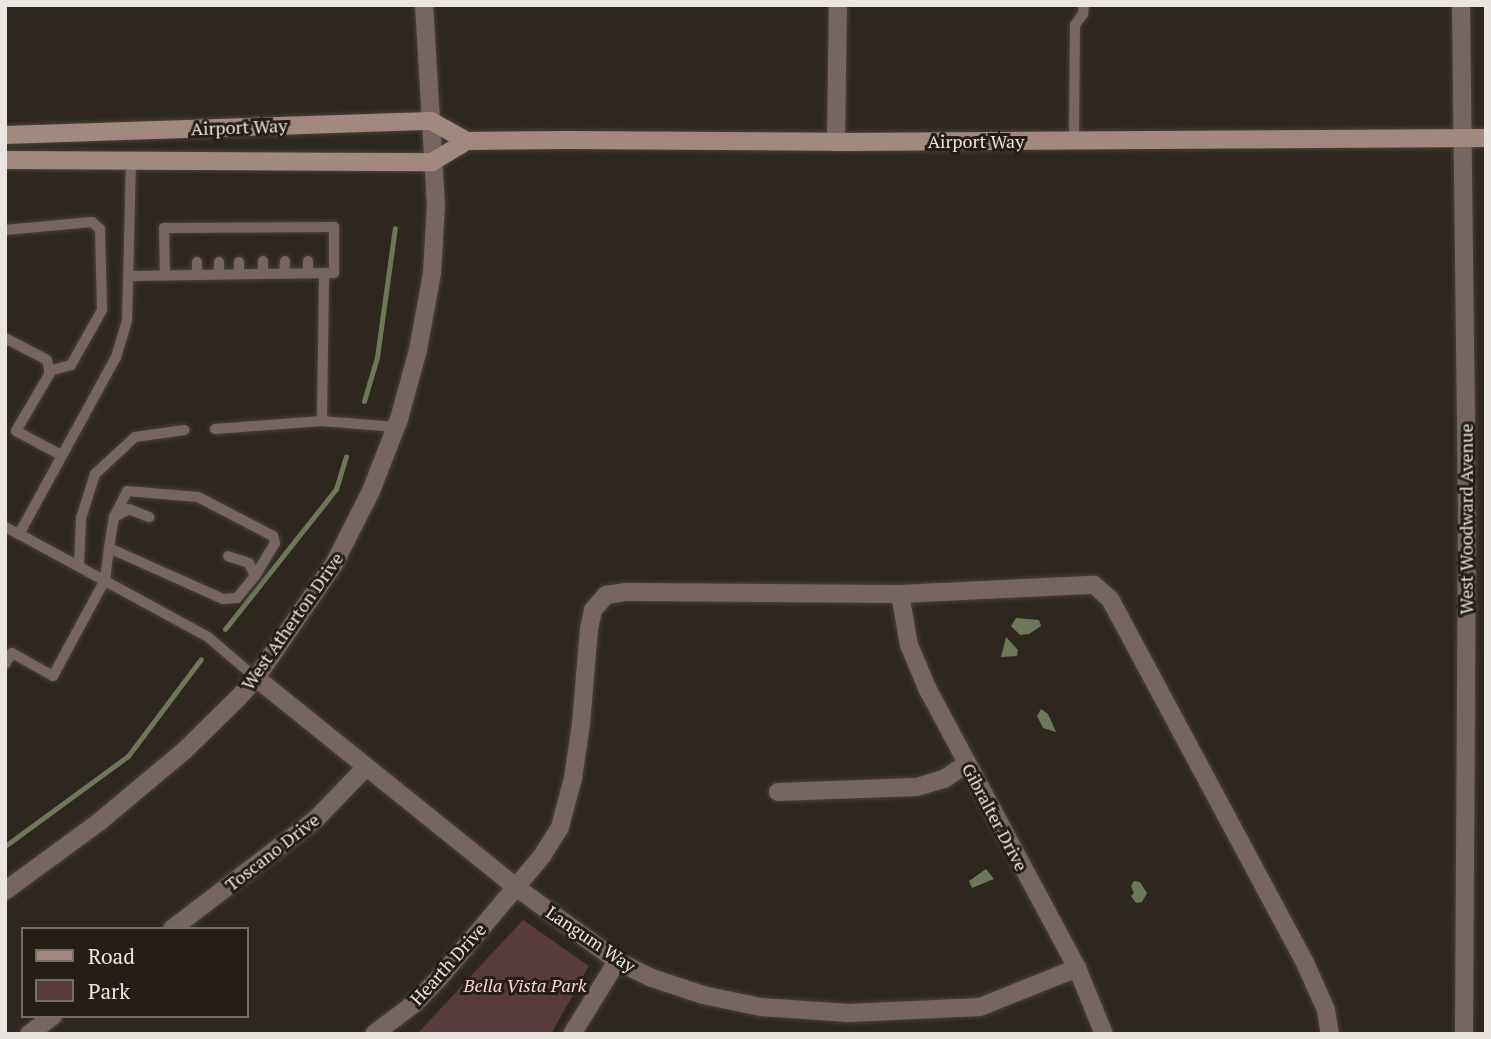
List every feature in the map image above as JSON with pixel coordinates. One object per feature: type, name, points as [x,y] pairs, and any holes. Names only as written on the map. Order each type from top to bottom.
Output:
[{"type":"main road","name":"Airport Way","points":[[5,135],[431,121]]},
{"type":"main road","points":[[431,121],[467,142]]},
{"type":"main road","name":"Airport Way","points":[[5,160],[432,162],[467,142],[1486,138]]},
{"type":"street","name":"West Atherton Drive","points":[[5,891],[99,822],[174,760],[256,678],[334,564],[371,491],[396,427],[418,350],[432,274],[436,206],[424,5]]},
{"type":"street","points":[[836,142],[838,5]]},
{"type":"street","name":"West Woodward Avenue","points":[[1461,5],[1467,513],[1464,1034]]},
{"type":"street","points":[[900,594],[1094,584],[1111,599],[1306,965],[1326,1010],[1330,1034]]},
{"type":"street","name":"Hearth Drive","points":[[374,1034],[415,1003],[542,856],[560,827],[573,778],[581,724],[589,629],[593,610],[606,595],[625,592],[900,594]]},
{"type":"street","name":"Gibralter Drive","points":[[900,594],[909,645],[967,764],[1077,968],[1104,1034]]},
{"type":"street","name":"Langum Way","points":[[256,678],[516,887],[617,961],[652,978],[703,995],[761,1007],[849,1013],[980,1007],[1077,968]]},
{"type":"street","points":[[778,792],[917,787],[944,779],[967,764]]},
{"type":"street","name":"Toscano Drive","points":[[175,927],[316,819],[366,767]]},
{"type":"street","points":[[572,1034],[617,961]]},
{"type":"street","points":[[29,1034],[50,1018]]},
{"type":"lane","points":[[1074,141],[1074,25],[1083,14],[1084,5]]},
{"type":"lane","points":[[19,534],[116,357],[127,321],[131,160]]},
{"type":"lane","points":[[5,229],[92,222],[100,229],[102,310],[71,365],[49,371]]},
{"type":"lane","points":[[128,276],[334,273],[334,227],[309,232],[196,232],[164,228],[165,275]]},
{"type":"lane","points":[[262,261],[262,274]]},
{"type":"lane","points":[[284,273],[285,261]]},
{"type":"lane","points":[[308,261],[308,273]]},
{"type":"lane","points":[[197,262],[197,275]]},
{"type":"lane","points":[[219,262],[219,274]]},
{"type":"lane","points":[[239,262],[239,274]]},
{"type":"lane","points":[[322,421],[324,273]]},
{"type":"lane","points":[[5,338],[47,360],[49,371],[16,430],[61,455]]},
{"type":"lane","points":[[215,429],[322,421],[396,427]]},
{"type":"lane","points":[[79,565],[81,518],[94,474],[135,437],[185,430]]},
{"type":"lane","points":[[5,664],[12,653],[53,676],[104,580],[109,548],[114,517],[127,491],[198,497],[273,536],[275,543],[255,576],[237,598],[223,599],[109,548]]},
{"type":"lane","points":[[114,517],[129,509],[149,517]]},
{"type":"lane","points":[[5,527],[208,637],[256,678]]},
{"type":"lane","points":[[228,555],[249,564],[255,576]]},
{"type":"green space","name":"Bella Vista Park","points":[[523,920],[589,966],[551,1034],[417,1034]]},
{"type":"shaded area","points":[[1016,618],[1039,620],[1041,626],[1029,634],[1020,635],[1011,626]]},
{"type":"shaded area","points":[[1006,637],[1018,650],[1017,656],[1001,657]]},
{"type":"shaded area","points":[[1041,709],[1048,714],[1056,732],[1043,728],[1037,716]]},
{"type":"shaded area","points":[[986,869],[994,879],[972,888],[969,881]]},
{"type":"shaded area","points":[[1134,881],[1140,882],[1147,893],[1142,902],[1136,903],[1131,896],[1134,893],[1131,886]]},
{"type":"waterway","points":[[364,401],[377,357],[395,228]]},
{"type":"waterway","points":[[225,629],[336,489],[346,457]]},
{"type":"waterway","points":[[5,846],[128,756],[201,659]]}]
